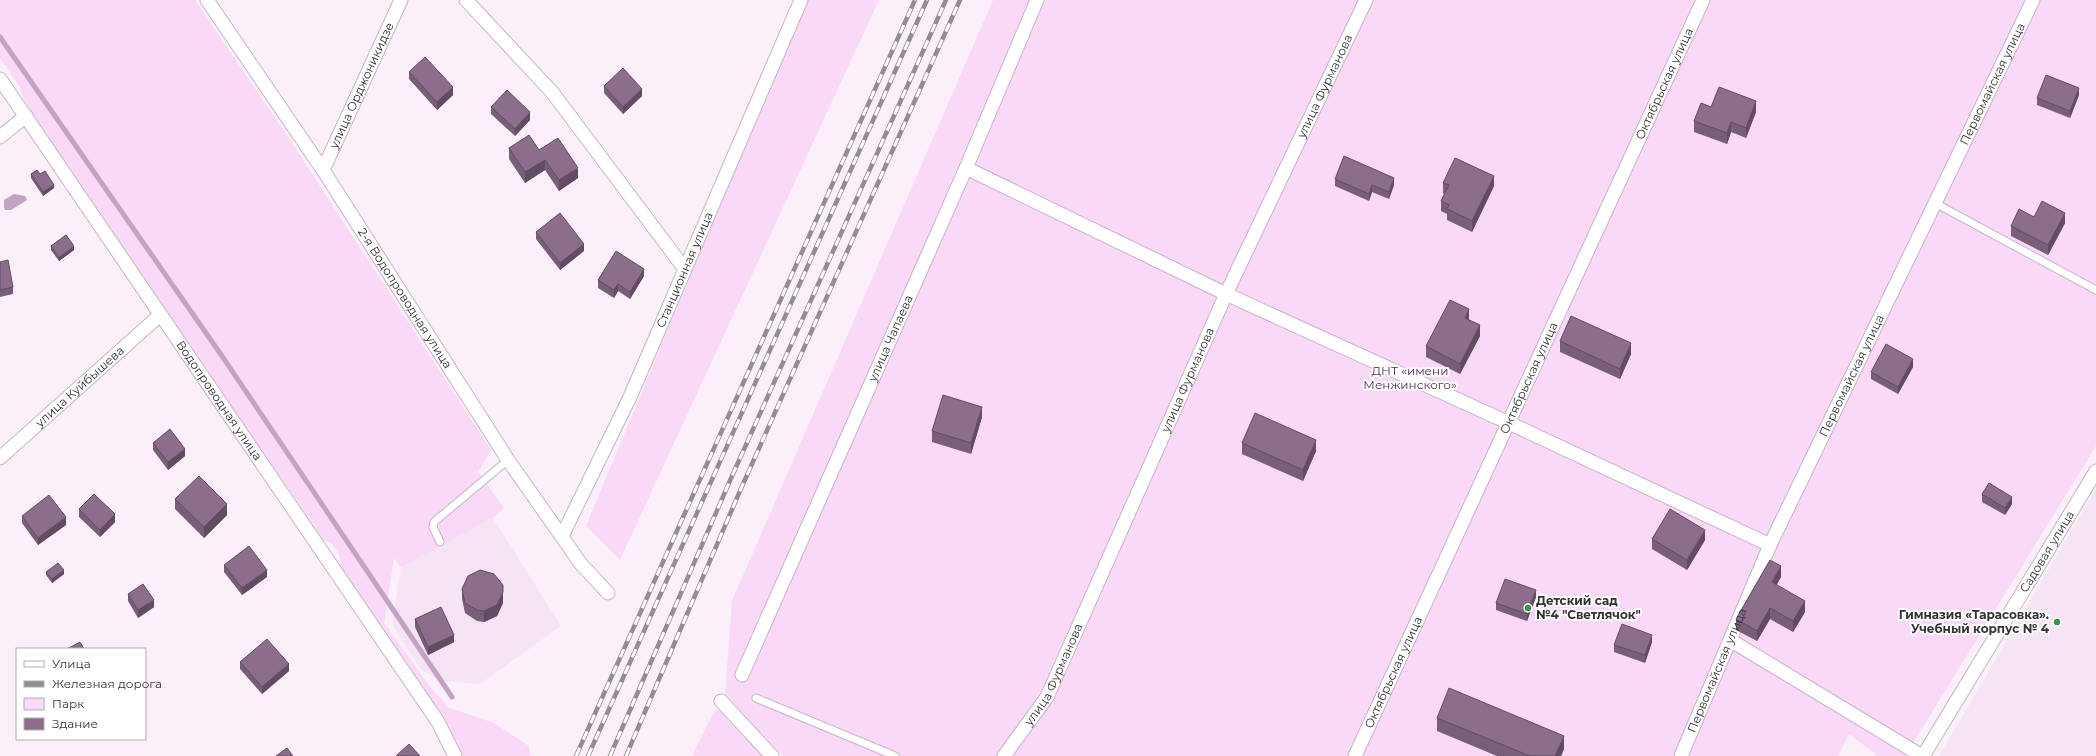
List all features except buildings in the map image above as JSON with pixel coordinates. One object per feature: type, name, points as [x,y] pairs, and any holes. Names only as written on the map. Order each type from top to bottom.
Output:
[{"type":"street","name":"2-я Водопроводная улица","points":[[207,0],[323,170],[508,460],[581,564],[608,592]]},
{"type":"street","name":"улица Орджоникидзе","points":[[323,170],[401,0]]},
{"type":"street","points":[[466,0],[552,92],[684,268]]},
{"type":"street","name":"Станционная улица","points":[[562,536],[630,397],[684,268],[801,0]]},
{"type":"street","name":"улица Чапаева","points":[[742,675],[966,168],[1037,0]]},
{"type":"street","name":"улица Фурманова","points":[[1004,756],[1047,697],[1226,294],[1366,0]]},
{"type":"street","name":"Октябрьская улица","points":[[1355,756],[1703,0]]},
{"type":"street","name":"Первомайская улица","points":[[1681,756],[1770,545],[2033,0]]},
{"type":"street","name":"Водопроводная улица","points":[[0,79],[438,722],[455,756]]},
{"type":"street","points":[[0,137],[26,116]]},
{"type":"street","points":[[966,168],[1226,294],[1509,422],[1770,545]]},
{"type":"street","name":"улица Куйбышева","points":[[0,458],[160,315]]},
{"type":"street","name":"Садовая улица","points":[[1923,756],[2096,471]]},
{"type":"street","points":[[1730,640],[1923,756]]},
{"type":"street","points":[[721,702],[772,756]]},
{"type":"lane","points":[[1935,203],[2096,290]]},
{"type":"lane","points":[[440,542],[433,527],[434,522],[508,460]]},
{"type":"lane","points":[[756,698],[895,756]]},
{"type":"shaded area","points":[[14,194],[25,196],[27,200],[11,210],[5,210],[4,200]]},
{"type":"shaded area","name":"Гимназия «Тарасовка». Учебный корпус № 4","points":[[2096,489],[2096,756],[1939,756]]},
{"type":"shaded area","points":[[493,518],[561,626],[480,684],[442,681],[421,670],[392,624],[401,567]]},
{"type":"green space","points":[[0,0],[195,0],[294,146],[491,450],[478,472],[504,508],[493,518],[401,567],[394,558],[384,623],[434,692],[450,708],[494,723],[529,746],[530,756],[464,756],[459,750],[342,569],[339,555],[335,547],[323,540],[179,328],[119,243],[23,98],[21,89],[0,58]]},
{"type":"green space","points":[[805,0],[879,0],[620,560],[586,526]]},
{"type":"green space","name":"ДНТ «имени Менжинского»","points":[[993,0],[2096,0],[2096,446],[1905,756],[1878,756],[1849,734],[1838,756],[783,756],[725,695],[732,601]]},
{"type":"green space","points":[[720,709],[764,756],[692,756],[714,711]]},
{"type":"waterway","points":[[0,37],[222,356],[452,697]]},
{"type":"railway","points":[[576,756],[915,0]]},
{"type":"railway","points":[[588,756],[927,0]]},
{"type":"railway","points":[[610,756],[732,476],[946,0]]},
{"type":"railway","points":[[626,756],[743,484],[960,0]]},
{"type":"place","name":"Детский сад №4 \"Светлячок\"","points":[[1528,608]]},
{"type":"place","name":"Гимназия «Тарасовка». Учебный корпус № 4","points":[[2057,622]]}]
